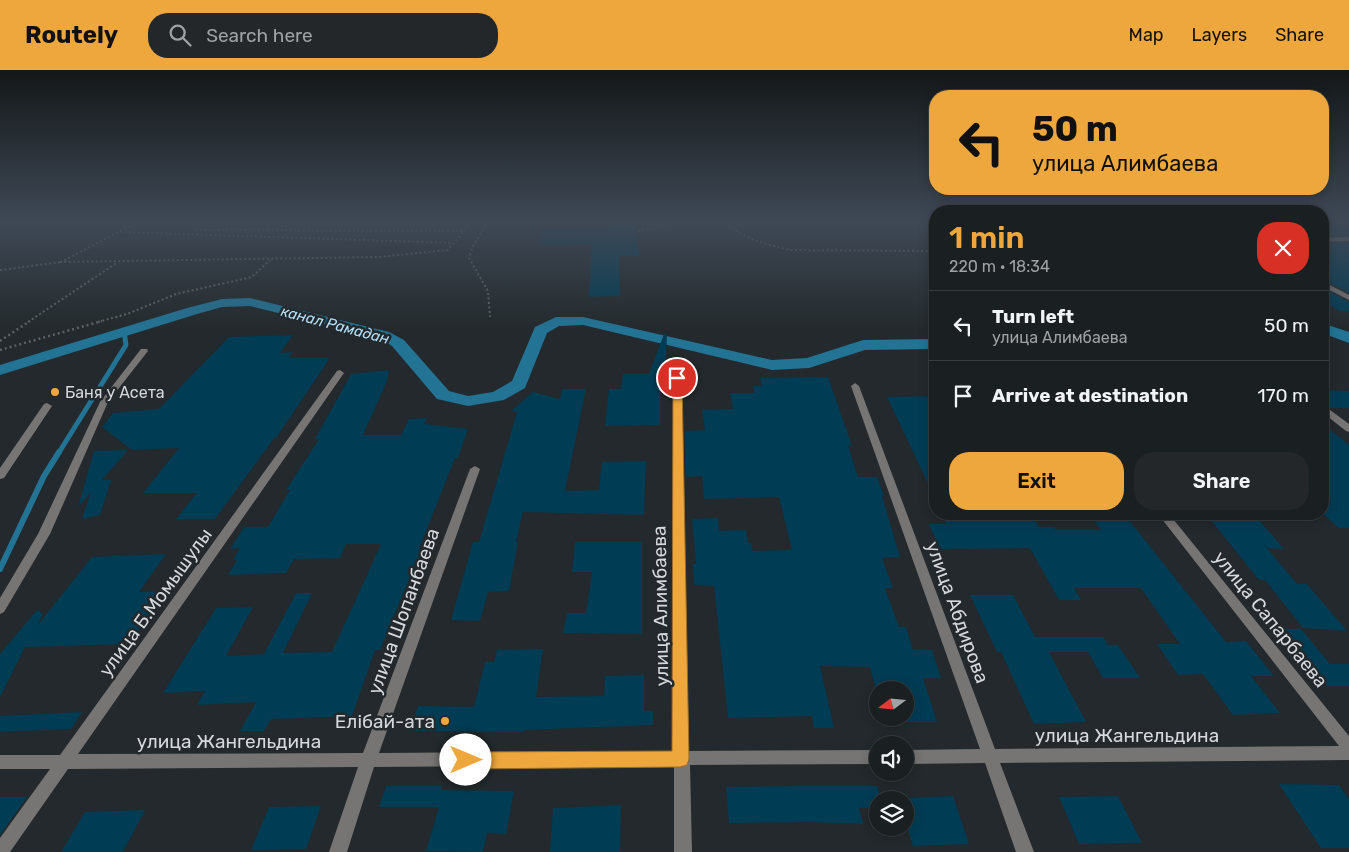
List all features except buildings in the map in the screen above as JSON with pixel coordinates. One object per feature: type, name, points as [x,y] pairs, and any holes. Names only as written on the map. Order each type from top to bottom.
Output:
[{"type":"street","points":[[1329,287],[1349,298]]},
{"type":"street","points":[[0,609],[44,534],[104,402],[144,351]]},
{"type":"street","name":"улица Алимбаева","points":[[676,359],[680,759],[683,852]]},
{"type":"street","name":"улица Б.Момышулы","points":[[0,852],[340,373]]},
{"type":"street","name":"улица Абдирова","points":[[855,386],[897,496],[1025,852]]},
{"type":"street","points":[[0,476],[46,406]]},
{"type":"street","points":[[1329,413],[1349,429]]},
{"type":"street","name":"улица Шопанбаева","points":[[338,852],[368,761],[475,469]]},
{"type":"street","name":"улица Сапарбаева","points":[[1168,520],[1349,747]]},
{"type":"street","name":"улица Жангельдина","points":[[914,757],[1349,753]]},
{"type":"street","name":"улица Жангельдина","points":[[0,762],[64,760],[368,761],[869,757]]},
{"type":"path","points":[[61,262],[68,258]]},
{"type":"path","points":[[0,270],[61,262],[324,258]]},
{"type":"path","points":[[469,258],[473,268],[490,292],[492,302],[490,316]]},
{"type":"path","points":[[0,350],[127,314],[176,294],[252,277],[270,260]]},
{"type":"path","points":[[0,341],[120,261]]},
{"type":"waterway","name":"канал Рамадан","points":[[0,370],[192,311],[222,303],[250,302],[384,335],[398,343],[443,395],[468,401],[498,396],[519,384],[540,330],[556,322],[583,321],[772,365],[809,363],[863,345],[929,344]]},
{"type":"waterway","name":"канал Рамадан","points":[[1329,330],[1349,338]]},
{"type":"waterway","points":[[58,454],[126,345],[124,331]]},
{"type":"waterway","points":[[0,569],[44,476],[59,452]]},
{"type":"place","name":"Баня у Асета","points":[[55,392]]},
{"type":"place","name":"Елібай-ата","points":[[445,721]]},
{"type":"route","points":[[466,760],[680,759],[677,378]]}]
